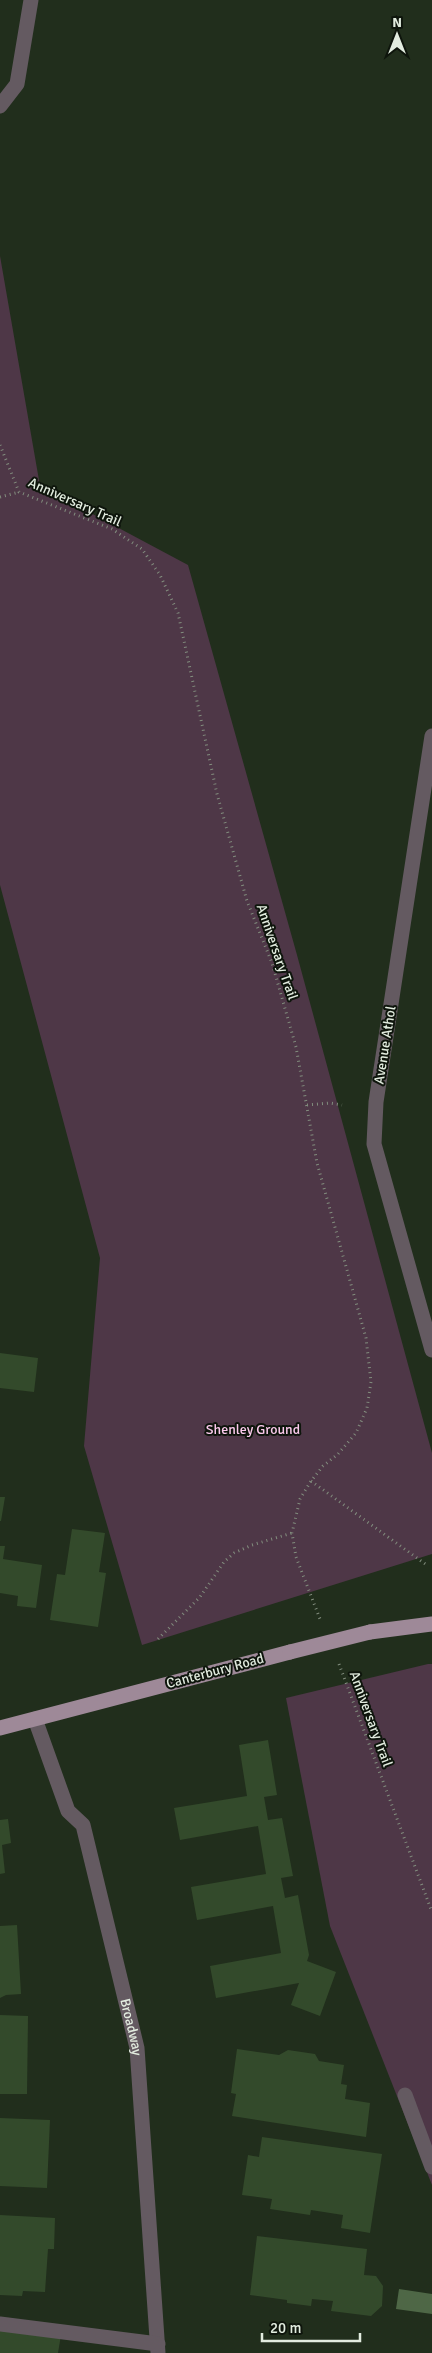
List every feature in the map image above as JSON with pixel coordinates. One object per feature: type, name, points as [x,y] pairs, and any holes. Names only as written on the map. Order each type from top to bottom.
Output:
[{"type":"main road","name":"Canterbury Road","points":[[0,1728],[370,1632],[432,1624]]},
{"type":"street","points":[[0,106],[17,84],[31,0]]},
{"type":"street","name":"Avenue Athol","points":[[432,736],[376,1102],[374,1144],[432,1350]]},
{"type":"street","name":"Broadway","points":[[35,1719],[68,1812],[83,1825],[136,2048],[158,2349]]},
{"type":"street","points":[[405,2095],[432,2167]]},
{"type":"street","points":[[0,2324],[158,2349]]},
{"type":"path","name":"Anniversary Trail","points":[[0,445],[19,492],[112,529],[142,549],[160,575],[178,613],[217,794],[247,901],[272,963],[294,1038],[317,1163],[366,1338],[371,1382],[367,1408],[356,1433],[338,1454],[323,1466],[300,1499],[292,1533],[296,1557],[321,1620]]},
{"type":"path","points":[[0,497],[19,492]]},
{"type":"path","points":[[307,1105],[330,1103],[342,1105]]},
{"type":"path","points":[[311,1481],[428,1566]]},
{"type":"path","points":[[158,1639],[200,1597],[224,1562],[234,1553],[252,1545],[292,1533]]},
{"type":"path","name":"Anniversary Trail","points":[[335,1656],[432,1912]]},
{"type":"green space","name":"Shenley Ground","points":[[0,256],[40,486],[188,565],[297,955],[432,1453],[432,1554],[142,1645],[84,1446],[100,1258],[0,885]]},
{"type":"green space","points":[[432,1664],[432,2185],[330,1926],[286,1698]]},
{"type":"shaded area","points":[[399,2289],[432,2294],[432,2314],[396,2309]]},
{"type":"building","points":[[0,1353],[38,1358],[34,1392],[0,1388]]},
{"type":"building","points":[[0,1497],[5,1497],[1,1521],[0,1521]]},
{"type":"building","points":[[72,1529],[105,1533],[99,1572],[106,1573],[98,1627],[50,1620],[57,1574],[65,1575]]},
{"type":"building","points":[[0,1546],[5,1546],[3,1559],[42,1565],[36,1608],[17,1606],[18,1596],[0,1593]]},
{"type":"building","points":[[268,1740],[277,1795],[264,1797],[268,1820],[282,1818],[293,1876],[281,1878],[285,1898],[298,1895],[309,1955],[307,1961],[336,1972],[320,2016],[291,2005],[299,1983],[216,1998],[210,1966],[281,1953],[273,1906],[197,1920],[191,1887],[266,1874],[258,1826],[180,1840],[174,1808],[247,1796],[239,1745]]},
{"type":"building","points":[[8,1819],[11,1843],[2,1845],[5,1873],[0,1874],[0,1820]]},
{"type":"building","points":[[17,1925],[21,1994],[6,1995],[0,1998],[0,1926]]},
{"type":"building","points":[[0,2015],[28,2016],[27,2094],[0,2094]]},
{"type":"building","points":[[237,2049],[279,2055],[288,2050],[315,2054],[319,2061],[344,2065],[341,2084],[347,2085],[345,2099],[370,2103],[366,2137],[232,2116],[236,2094],[231,2093]]},
{"type":"building","points":[[0,2118],[50,2120],[47,2188],[0,2186]]},
{"type":"building","points":[[262,2137],[382,2154],[370,2233],[341,2228],[343,2215],[311,2210],[310,2215],[270,2209],[272,2199],[242,2195],[248,2155],[259,2157]]},
{"type":"building","points":[[0,2215],[55,2218],[54,2249],[48,2249],[45,2292],[23,2291],[22,2296],[0,2295]]},
{"type":"building","points":[[257,2236],[367,2249],[364,2275],[376,2276],[383,2286],[382,2306],[371,2316],[331,2311],[333,2301],[312,2299],[311,2306],[287,2303],[287,2300],[250,2295]]},
{"type":"building","points":[[0,2327],[61,2335],[58,2353],[0,2353]]}]
